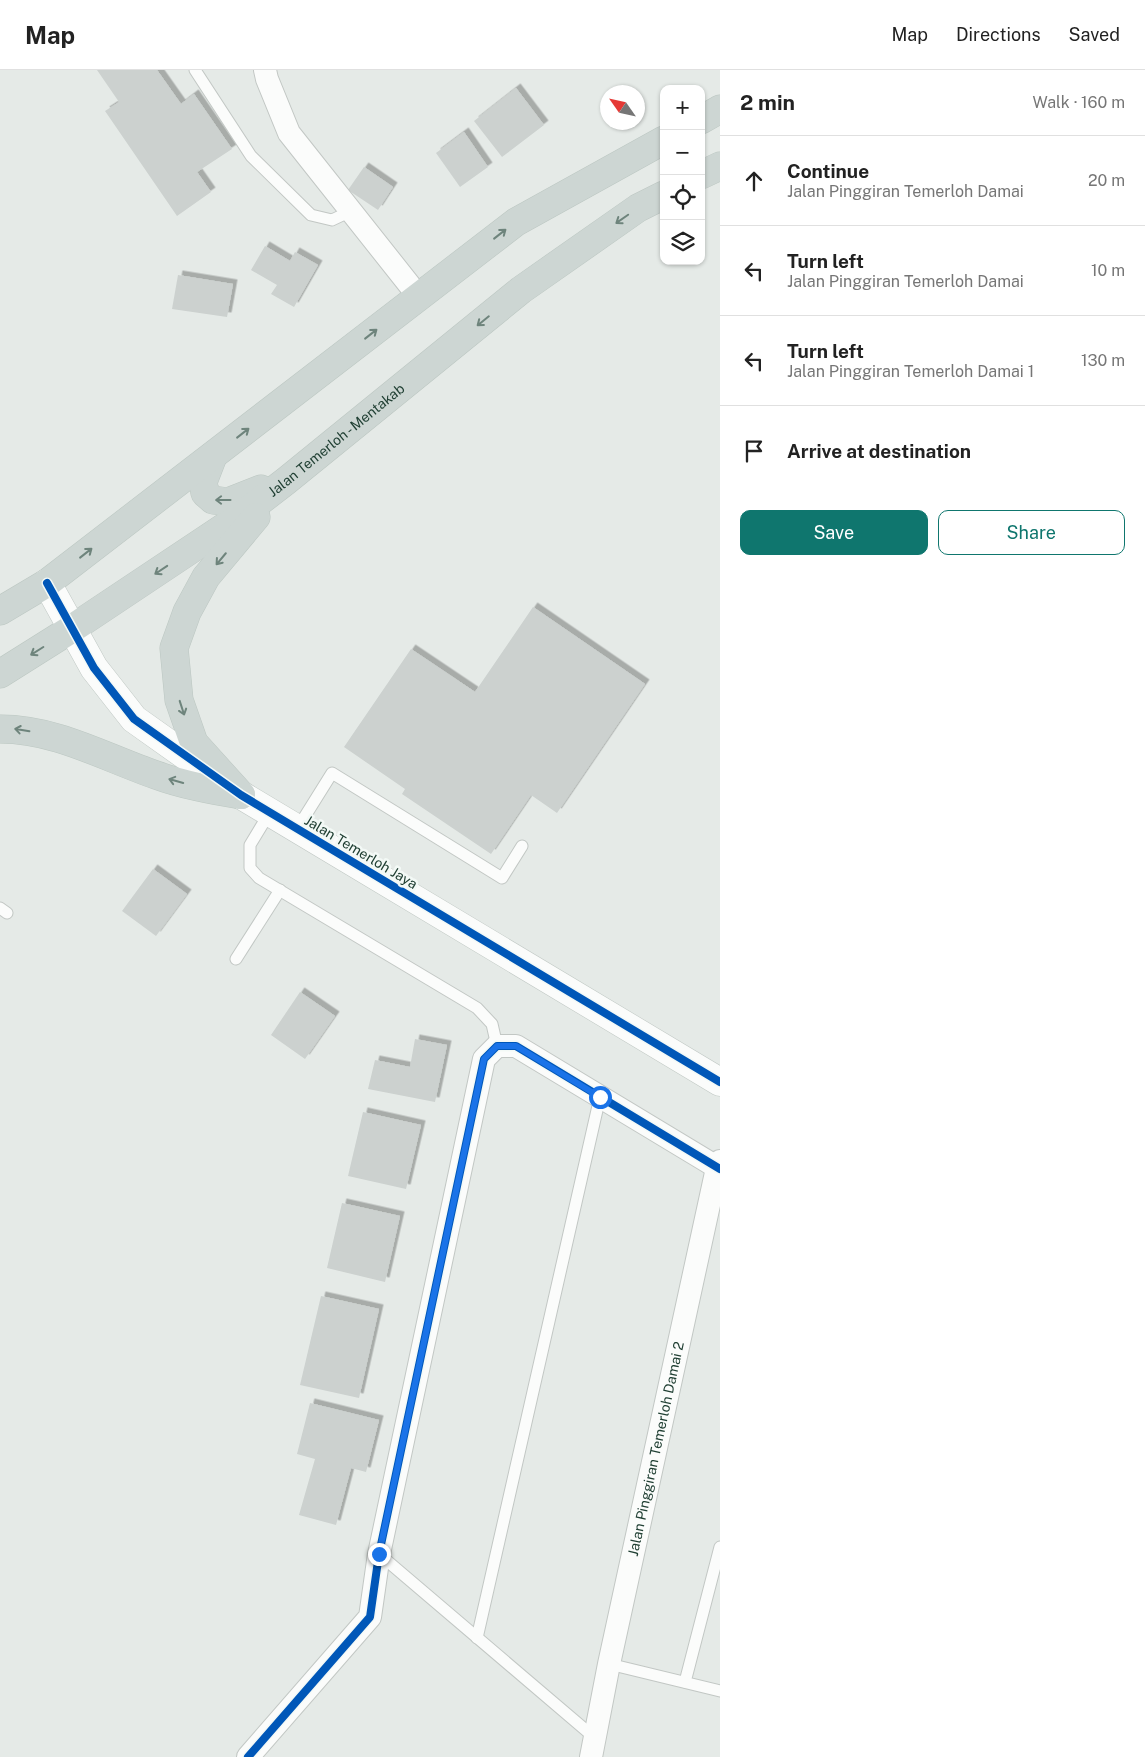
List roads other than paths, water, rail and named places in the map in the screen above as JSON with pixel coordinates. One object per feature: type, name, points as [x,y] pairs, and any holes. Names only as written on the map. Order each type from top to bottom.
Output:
[{"type":"main road","points":[[705,118],[720,109]]},
{"type":"main road","points":[[0,611],[47,583],[516,222],[660,142]]},
{"type":"main road","points":[[705,173],[720,166]]},
{"type":"main road","name":"Jalan Temerloh - Mentakab","points":[[0,674],[73,628],[238,518],[521,290],[638,208],[660,196]]},
{"type":"main road","points":[[213,456],[203,482],[205,493],[213,500],[228,502],[286,481]]},
{"type":"main road","points":[[241,795],[194,743],[179,700],[174,648],[187,612],[206,577],[286,481]]},
{"type":"main road","points":[[0,729],[16,729],[46,735],[90,749],[156,775],[196,787],[241,795]]},
{"type":"street","points":[[265,70],[289,133],[419,297]]},
{"type":"street","name":"Jalan Temerloh Jaya","points":[[47,583],[94,668],[134,720],[241,795],[720,1082]]},
{"type":"street","points":[[248,1757],[370,1617],[379,1554],[490,1052],[516,1046],[719,1166]]},
{"type":"street","name":"Jalan Pinggiran Temerloh Damai 2","points":[[592,1748],[719,1166]]},
{"type":"lane","points":[[195,70],[251,156],[311,215],[332,220],[352,211]]},
{"type":"lane","points":[[297,829],[332,773],[502,878],[522,846]]},
{"type":"lane","points":[[270,812],[250,845],[250,868],[259,878],[477,1008],[492,1024],[490,1052]]},
{"type":"lane","points":[[236,959],[280,890]]},
{"type":"lane","points":[[477,1638],[600,1097]]},
{"type":"lane","points":[[685,1682],[720,1547]]},
{"type":"lane","points":[[379,1554],[477,1638],[592,1748]]},
{"type":"lane","points":[[609,1664],[720,1691]]}]
